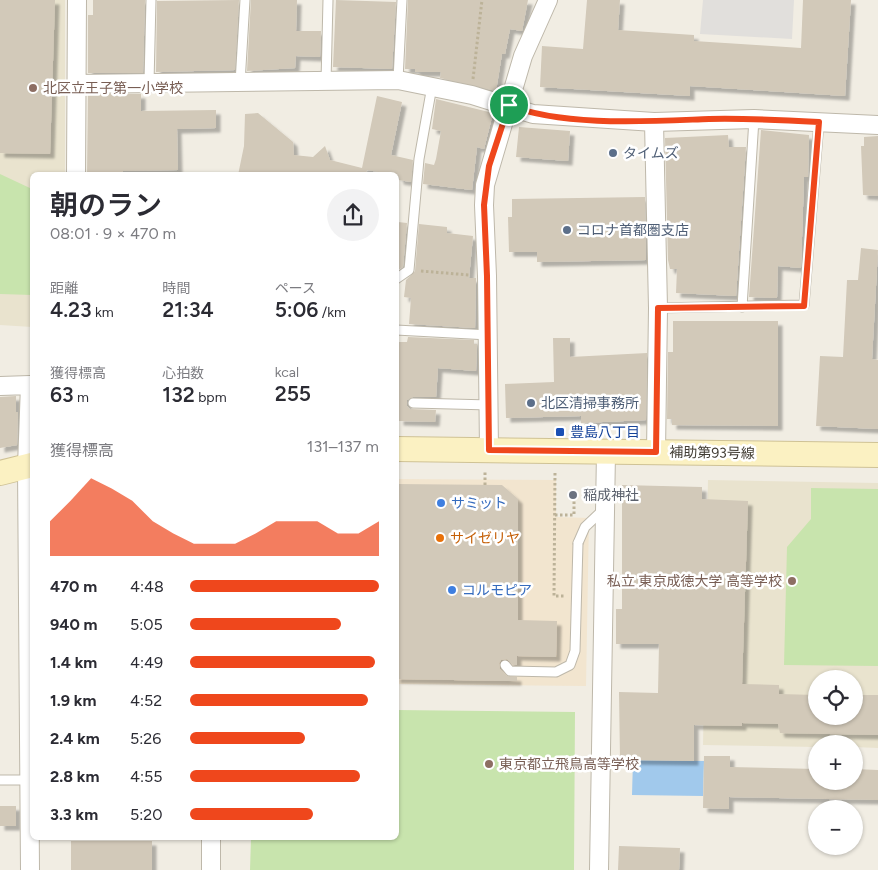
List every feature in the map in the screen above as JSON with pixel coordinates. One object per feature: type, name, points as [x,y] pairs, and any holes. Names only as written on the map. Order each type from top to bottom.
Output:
[{"type":"street","points":[[76,172],[77,0]]},
{"type":"street","points":[[487,461],[490,405],[485,185],[523,56],[548,0]]},
{"type":"street","points":[[76,84],[398,80],[472,95],[533,114],[654,122],[754,119],[878,125]]},
{"type":"street","points":[[654,122],[658,308],[656,452]]},
{"type":"street","points":[[0,386],[30,386]]},
{"type":"street","name":"補助第93号線","points":[[399,449],[487,461],[606,452],[878,455]]},
{"type":"street","points":[[599,870],[606,452]]},
{"type":"street","points":[[0,473],[30,465]]},
{"type":"street","points":[[30,780],[30,870]]},
{"type":"street","points":[[211,840],[211,870]]},
{"type":"lane","points":[[149,83],[151,0]]},
{"type":"lane","points":[[240,83],[245,0]]},
{"type":"lane","points":[[326,82],[328,0]]},
{"type":"lane","points":[[398,80],[402,0]]},
{"type":"lane","points":[[399,277],[409,270],[420,158],[432,86]]},
{"type":"lane","points":[[742,307],[754,119]]},
{"type":"lane","points":[[658,308],[804,306],[819,122]]},
{"type":"lane","points":[[399,330],[489,334]]},
{"type":"lane","points":[[413,403],[490,405]]},
{"type":"lane","points":[[505,665],[510,671],[556,672],[570,664],[575,651],[578,544],[585,527],[605,509]]},
{"type":"lane","points":[[0,780],[30,780]]},
{"type":"path","points":[[472,95],[482,0]]},
{"type":"path","points":[[409,270],[487,276]]},
{"type":"path","points":[[485,485],[487,461]]},
{"type":"path","points":[[554,596],[555,473]]},
{"type":"path","points":[[554,515],[574,515],[574,501]]},
{"type":"shaded area","name":"北区立王子第一小学校","points":[[0,0],[65,0],[65,172],[30,172],[30,327],[0,325]]},
{"type":"shaded area","points":[[703,0],[794,0],[792,39],[700,34]]},
{"type":"shaded area","points":[[399,479],[556,480],[556,517],[589,518],[586,686],[399,684]]},
{"type":"shaded area","name":"私立 東京成徳大学 高等学校","points":[[708,480],[878,483],[878,748],[863,747],[863,735],[808,735],[808,747],[703,745]]},
{"type":"green space","points":[[0,174],[30,188],[30,295],[0,294]]},
{"type":"green space","points":[[811,488],[878,489],[878,666],[784,665],[787,547],[811,519]]},
{"type":"green space","name":"東京都立飛鳥高等学校","points":[[399,710],[575,712],[574,870],[250,870],[251,840],[399,840]]},
{"type":"water","points":[[633,760],[704,761],[703,796],[632,795]]},
{"type":"building","points":[[0,0],[55,0],[50,154],[0,153]]},
{"type":"building","points":[[93,0],[145,0],[143,73],[88,73],[88,15],[93,15]]},
{"type":"building","points":[[239,0],[235,70],[156,72],[157,1]]},
{"type":"building","points":[[251,0],[297,0],[296,31],[321,31],[320,57],[296,56],[295,68],[247,71]]},
{"type":"building","points":[[336,0],[396,2],[392,69],[333,67]]},
{"type":"building","points":[[408,0],[528,0],[522,31],[510,29],[505,54],[502,54],[496,91],[440,78],[441,72],[415,72],[415,69],[405,69]]},
{"type":"building","points":[[587,0],[620,0],[618,30],[694,35],[694,41],[801,48],[803,0],[851,0],[845,96],[690,86],[690,96],[540,87],[542,46],[583,49]]},
{"type":"building","points":[[88,94],[141,94],[141,111],[216,110],[216,128],[177,129],[178,170],[87,172]]},
{"type":"building","points":[[377,96],[402,102],[391,155],[413,160],[411,182],[399,180],[399,172],[367,170],[367,172],[239,172],[244,146],[245,114],[258,113],[293,142],[294,155],[313,157],[325,146],[330,160],[362,168]]},
{"type":"building","points":[[436,99],[493,113],[484,149],[477,147],[472,190],[423,184],[425,163],[434,165],[441,131],[432,129]]},
{"type":"building","points":[[519,127],[570,131],[568,161],[516,157]]},
{"type":"building","points":[[761,130],[809,135],[808,177],[804,177],[801,268],[778,266],[777,298],[749,297]]},
{"type":"building","points":[[728,135],[729,147],[746,147],[736,296],[676,293],[677,269],[670,269],[668,260],[665,138]]},
{"type":"building","points":[[878,136],[878,196],[863,195],[861,146],[864,146],[864,137]]},
{"type":"building","points":[[645,197],[646,260],[537,262],[537,252],[509,252],[508,217],[512,217],[512,199]]},
{"type":"building","points":[[399,222],[407,223],[403,267],[399,269]]},
{"type":"building","points":[[419,224],[447,227],[447,233],[473,236],[469,278],[476,278],[475,328],[409,324],[411,298],[404,297],[406,280],[415,271]]},
{"type":"building","points":[[861,248],[878,250],[872,359],[878,360],[878,429],[816,426],[820,356],[843,357],[847,280],[858,280]]},
{"type":"building","points":[[673,321],[778,321],[778,426],[672,425],[672,419],[667,419],[668,352],[673,352]]},
{"type":"building","points":[[408,337],[474,340],[474,344],[477,344],[476,371],[438,368],[436,397],[413,397],[407,400],[407,406],[410,409],[436,410],[435,422],[399,421],[399,342],[407,342]]},
{"type":"building","points":[[553,338],[570,338],[570,357],[647,353],[646,420],[581,423],[581,416],[506,418],[505,384],[554,382]]},
{"type":"building","points":[[16,396],[16,412],[18,412],[17,445],[0,448],[0,397]]},
{"type":"building","points":[[399,484],[502,485],[518,499],[518,620],[557,621],[556,657],[517,656],[517,665],[513,665],[507,659],[501,660],[499,663],[500,669],[507,676],[517,677],[517,681],[399,679]]},
{"type":"building","points":[[622,485],[702,487],[702,499],[748,501],[742,684],[779,685],[779,694],[808,695],[808,725],[863,725],[863,695],[878,695],[878,735],[780,733],[778,724],[742,723],[742,726],[694,725],[694,761],[620,760],[619,692],[658,693],[659,644],[616,644],[616,609],[622,609]]},
{"type":"building","points":[[704,756],[730,756],[730,767],[808,769],[808,790],[863,790],[863,769],[878,770],[878,800],[729,797],[729,809],[703,808]]},
{"type":"building","points":[[0,806],[16,806],[16,826],[0,826]]},
{"type":"building","points":[[71,841],[152,841],[152,870],[71,870]]},
{"type":"building","points":[[619,846],[680,848],[679,870],[618,870]]},
{"type":"place","name":"北区立王子第一小学校","points":[[33,88]]},
{"type":"place","name":"タイムズ","points":[[613,153]]},
{"type":"place","name":"コロナ首都圏支店","points":[[567,230]]},
{"type":"place","name":"北区清掃事務所","points":[[531,403]]},
{"type":"place","name":"豊島八丁目","points":[[560,432]]},
{"type":"place","name":"稲成神社","points":[[573,495]]},
{"type":"place","name":"サミット","points":[[441,503]]},
{"type":"place","name":"サイゼリヤ","points":[[440,538]]},
{"type":"place","name":"私立 東京成徳大学 高等学校","points":[[792,581]]},
{"type":"place","name":"コルモピア","points":[[452,590]]},
{"type":"place","name":"東京都立飛鳥高等学校","points":[[489,764]]},
{"type":"route","points":[[509,105],[533,114],[586,119],[654,122],[754,119],[819,122],[804,306],[658,308],[656,452],[489,450],[490,405],[485,185],[489,166],[509,105]]}]
